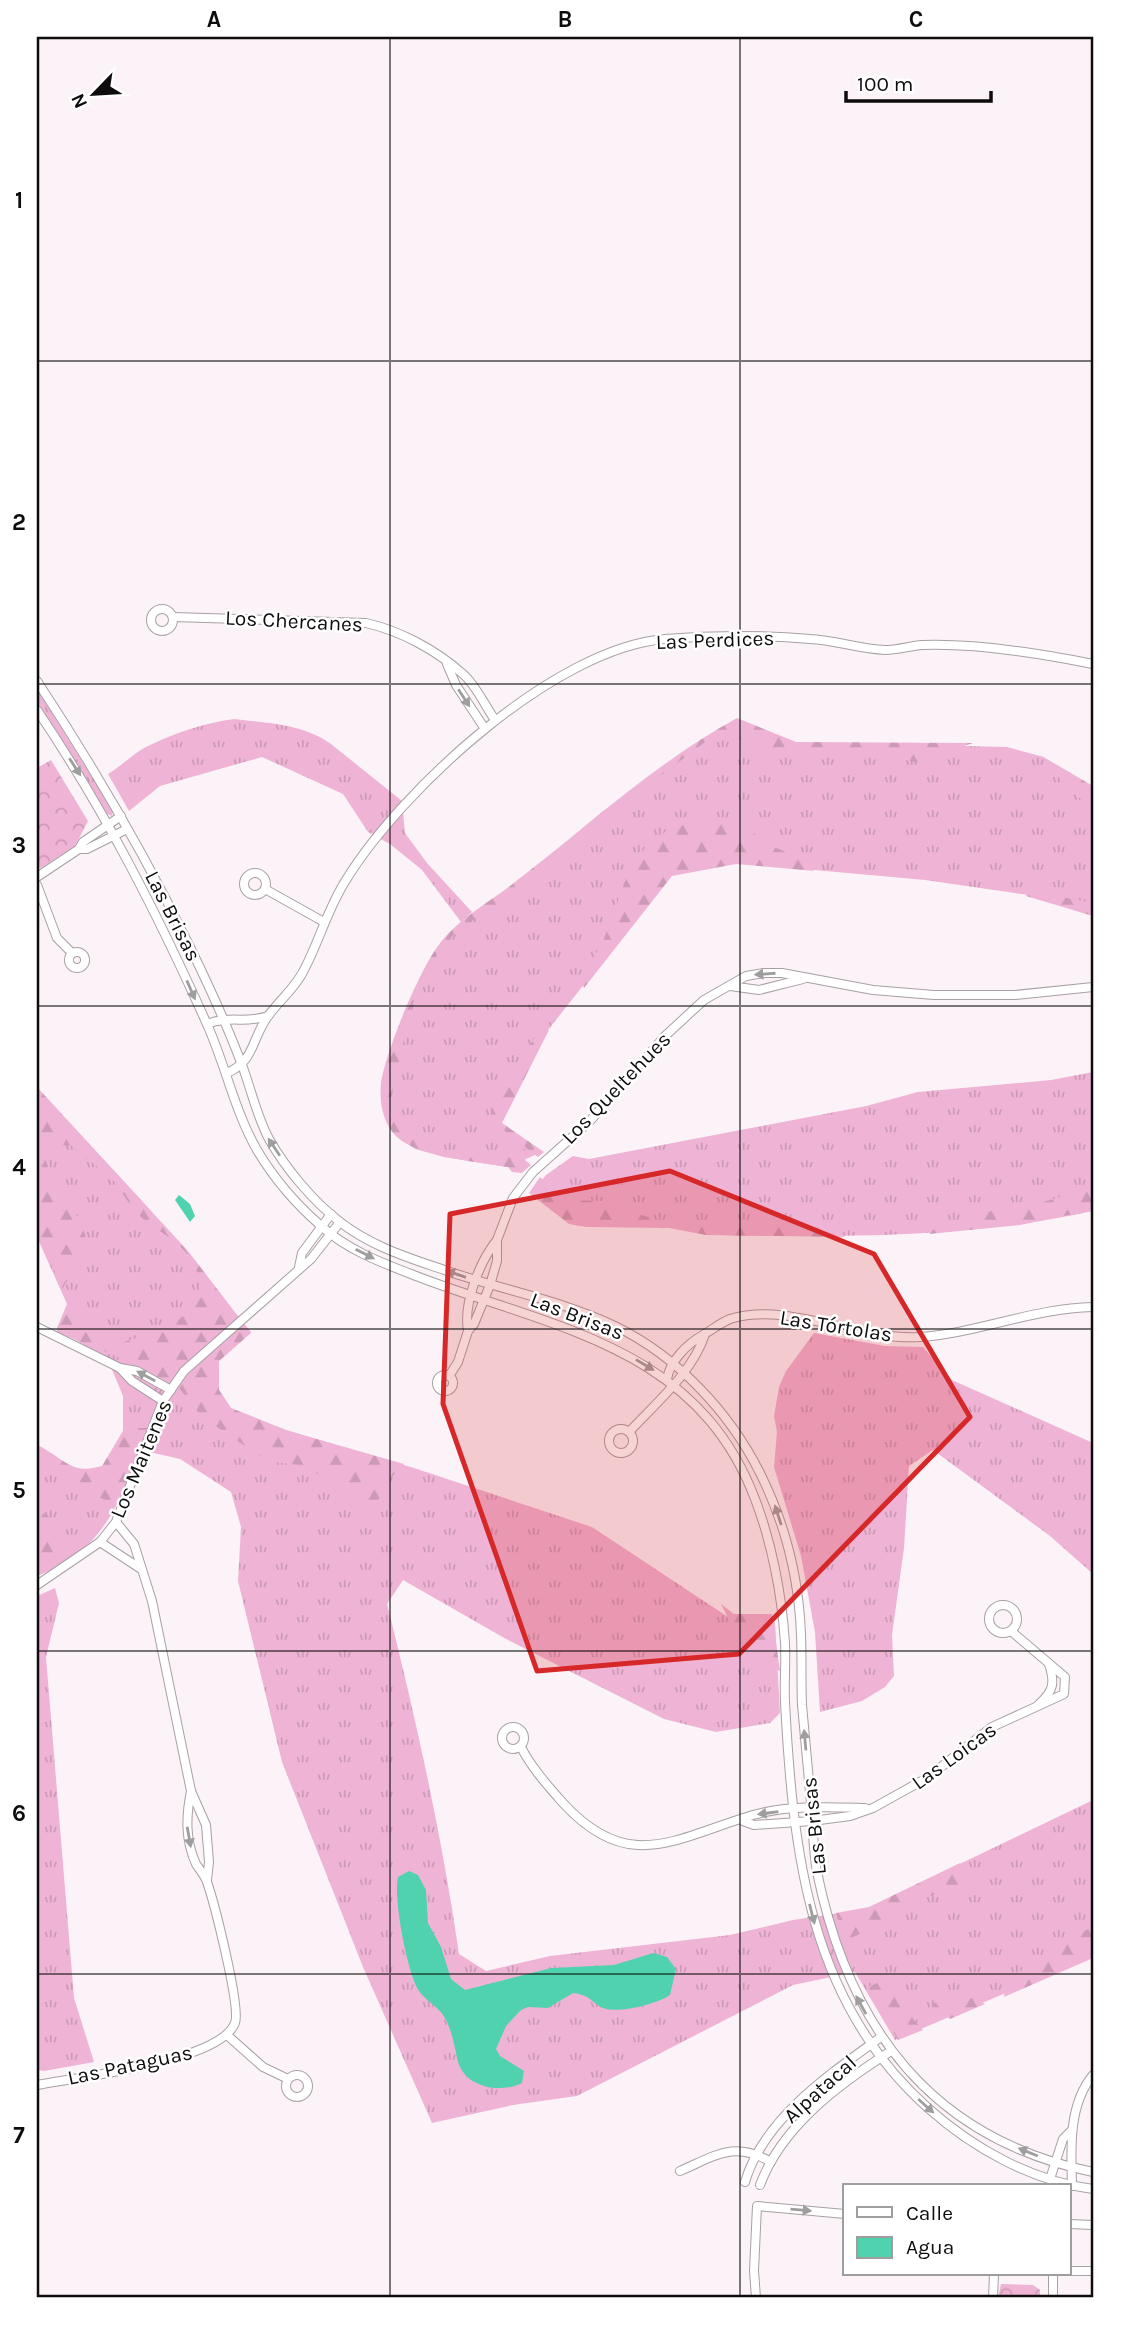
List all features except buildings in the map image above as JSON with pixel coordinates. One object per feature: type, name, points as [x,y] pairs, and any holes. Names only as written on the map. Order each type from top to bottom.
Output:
[{"type":"street","name":"Los Chercanes","points":[[173,617],[366,623],[412,639],[465,675],[495,720]]},
{"type":"street","name":"Las Perdices","points":[[242,1066],[268,1016],[305,969],[324,922],[346,879],[378,838],[425,785],[495,720],[590,661],[625,647],[663,639],[813,639],[886,650],[922,645],[951,646],[1093,664]]},
{"type":"street","name":"Los Chercanes","points":[[447,664],[456,685],[485,729]]},
{"type":"street","name":"Las Brisas","points":[[37,681],[121,816],[189,946],[223,1018],[268,1137],[302,1183],[340,1222],[368,1241],[477,1281],[617,1327],[683,1372],[726,1419],[761,1476],[776,1508],[788,1549],[797,1596],[816,1867],[838,1954],[858,1999],[891,2051],[914,2077],[971,2124],[1055,2163],[1093,2172]]},
{"type":"street","name":"Las Brisas","points":[[37,710],[109,824],[162,925],[207,1024],[257,1151],[293,1198],[332,1235],[365,1255],[472,1297],[599,1341],[646,1364],[710,1421],[735,1455],[755,1499],[780,1599],[800,1861],[821,1948],[845,2003],[870,2045],[904,2087],[956,2132],[1007,2162],[1066,2184]]},
{"type":"street","points":[[37,877],[121,816]]},
{"type":"street","points":[[79,849],[87,849],[127,829]]},
{"type":"street","points":[[37,886],[57,938],[72,953]]},
{"type":"street","points":[[265,889],[324,922]]},
{"type":"street","name":"Los Queltehues","points":[[468,1331],[466,1321],[486,1254],[497,1240],[509,1204],[533,1172],[604,1107],[680,1021],[704,1000],[746,976],[782,973],[873,990],[934,995],[1015,995],[1093,987]]},
{"type":"street","name":"Los Queltehues","points":[[730,986],[769,989],[803,979]]},
{"type":"street","points":[[207,1024],[223,1018],[248,1021],[268,1016]]},
{"type":"street","points":[[227,1073],[242,1066]]},
{"type":"street","name":"Los Maitenes","points":[[299,1267],[302,1253],[331,1214]]},
{"type":"street","name":"Los Maitenes","points":[[37,1585],[100,1542],[116,1522],[163,1401],[201,1353],[266,1301],[299,1267],[311,1259],[340,1222]]},
{"type":"street","name":"Los Queltehues","points":[[449,1376],[458,1362],[468,1331],[490,1285],[498,1261],[497,1240]]},
{"type":"street","name":"Las Tórtolas","points":[[669,1382],[673,1364],[691,1341],[737,1317],[775,1316],[870,1335],[921,1337],[957,1332],[1058,1309],[1093,1307]]},
{"type":"street","points":[[37,1327],[120,1368],[137,1371],[171,1390]]},
{"type":"street","name":"Las Tórtolas","points":[[629,1432],[669,1382],[683,1372],[702,1346],[705,1334]]},
{"type":"street","points":[[120,1368],[132,1381],[163,1401]]},
{"type":"street","points":[[116,1522],[134,1544],[143,1571],[191,1791],[206,1825],[209,1862],[207,1880]]},
{"type":"street","points":[[100,1542],[119,1551],[143,1571]]},
{"type":"street","points":[[780,1599],[797,1596]]},
{"type":"street","name":"Las Loicas","points":[[743,1821],[754,1825],[795,1823],[850,1816],[873,1808],[927,1779],[992,1727],[1056,1700],[1066,1690],[1065,1677],[1011,1630]]},
{"type":"street","points":[[1036,1707],[1048,1696],[1053,1685],[1049,1664]]},
{"type":"street","name":"Las Loicas","points":[[522,1747],[539,1774],[572,1813],[610,1841],[629,1845],[657,1844],[743,1821],[754,1815],[811,1808],[873,1808]]},
{"type":"street","points":[[191,1791],[187,1810],[188,1838],[197,1864],[207,1880],[237,2011],[235,2023],[227,2035],[263,2067],[288,2079]]},
{"type":"street","name":"Las Pataguas","points":[[37,2085],[184,2057],[227,2035]]},
{"type":"street","name":"Alpatacal","points":[[745,2182],[756,2153],[793,2107],[881,2037]]},
{"type":"street","name":"Alpatacal","points":[[760,2185],[771,2162],[803,2119],[891,2051]]},
{"type":"street","points":[[1072,2186],[1072,2130],[1084,2086],[1093,2075]]},
{"type":"street","points":[[1050,2179],[1063,2140],[1072,2130]]},
{"type":"street","points":[[680,2171],[731,2149],[756,2153],[771,2162]]},
{"type":"street","name":"Las Brisas","points":[[1072,2186],[1093,2189]]},
{"type":"street","points":[[756,2298],[754,2271],[757,2206],[843,2214]]},
{"type":"street","points":[[1070,2224],[1093,2225]]},
{"type":"street","points":[[1070,2271],[1093,2272]]},
{"type":"street","points":[[993,2298],[994,2276]]},
{"type":"street","points":[[1053,2276],[1053,2298]]},
{"type":"highlighted area","points":[[670,1171],[874,1254],[970,1417],[739,1654],[537,1671],[443,1404],[450,1214]]},
{"type":"green space","points":[[37,689],[113,811],[112,816],[107,814],[37,701]]},
{"type":"green space","points":[[737,718],[796,742],[973,743],[915,762],[842,747],[777,755],[736,737],[713,736],[630,799],[618,813],[578,839],[530,882],[457,931],[439,951],[411,1007],[390,1102],[390,1115],[397,1127],[426,1146],[476,1159],[522,1148],[529,1151],[525,1160],[531,1165],[522,1173],[512,1172],[508,1167],[434,1154],[406,1144],[397,1137],[388,1126],[381,1105],[384,1069],[412,993],[430,958],[446,936],[464,919],[650,775]]},
{"type":"green space","points":[[234,719],[297,728],[320,737],[402,801],[405,833],[427,863],[472,912],[461,922],[422,870],[390,844],[368,832],[343,794],[262,757],[160,786],[129,811],[108,774],[144,748],[165,738],[199,726]]},
{"type":"green space","points":[[736,719],[795,742],[1007,747],[1040,756],[1093,787],[1093,916],[1029,895],[925,880],[738,863],[671,874],[548,1030],[501,1123],[542,1152],[507,1167],[444,1157],[415,1149],[400,1138],[387,1123],[391,1052],[409,1003],[438,948],[460,925],[518,883],[602,812]]},
{"type":"green space","points":[[1040,755],[1093,786],[1093,808],[1069,790]]},
{"type":"green space","points":[[51,760],[88,821],[75,846],[41,868],[37,867],[37,768]]},
{"type":"green space","points":[[730,821],[745,827],[766,843],[801,859],[814,871],[736,864],[672,876],[584,988],[580,977],[602,944],[632,862],[669,829],[683,825]]},
{"type":"green space","points":[[1036,888],[1051,895],[1093,903],[1093,916],[1026,896],[1027,890]]},
{"type":"green space","points":[[549,1030],[502,1123],[544,1152],[538,1157],[494,1123],[492,1111],[536,1035]]},
{"type":"green space","points":[[1093,1072],[1093,1211],[1021,1224],[913,1234],[733,1235],[671,1227],[531,1193],[546,1175],[573,1156],[589,1159],[866,1106],[918,1092],[1051,1080]]},
{"type":"green space","points":[[37,1087],[188,1251],[251,1333],[219,1361],[219,1390],[231,1408],[285,1430],[404,1464],[386,1483],[378,1501],[364,1504],[305,1466],[267,1461],[201,1416],[179,1388],[112,1354],[56,1332],[69,1305],[101,1335],[121,1343],[173,1323],[196,1302],[200,1288],[196,1271],[184,1251],[137,1214],[109,1176],[72,1146],[54,1144],[46,1149],[46,1163],[51,1177],[82,1226],[86,1239],[84,1260],[63,1289],[37,1233]]},
{"type":"green space","points":[[37,1088],[142,1201],[251,1332],[219,1361],[219,1390],[231,1408],[286,1430],[414,1468],[592,1527],[728,1617],[754,1629],[775,1622],[780,1713],[770,1723],[716,1732],[664,1719],[506,1639],[403,1580],[387,1604],[428,1778],[459,1954],[486,1971],[550,1956],[730,1935],[793,1920],[866,1909],[1093,1800],[1093,1956],[895,2040],[855,1972],[793,1985],[577,2096],[513,2105],[432,2123],[363,1967],[282,1762],[238,1581],[241,1527],[231,1492],[180,1459],[141,1450],[104,1526],[76,1554],[37,1576],[37,1445],[78,1471],[103,1466],[123,1431],[123,1396],[108,1360],[57,1328],[67,1304],[37,1237]]},
{"type":"green space","points":[[540,1177],[564,1200],[602,1201],[662,1222],[695,1222],[716,1227],[735,1227],[757,1220],[796,1221],[837,1229],[845,1237],[706,1235],[669,1228],[586,1227],[569,1224],[529,1193]]},
{"type":"green space","points":[[1093,1187],[1093,1210],[1020,1225],[929,1234],[954,1220],[1003,1207],[1007,1207],[1014,1215],[1037,1204]]},
{"type":"green space","points":[[814,1333],[885,1346],[923,1347],[952,1380],[1093,1443],[1093,1574],[1050,1536],[933,1450],[909,1466],[904,1548],[892,1635],[894,1676],[885,1687],[862,1701],[820,1712],[815,1632],[801,1556],[774,1467],[777,1432],[774,1416],[779,1387],[786,1371]]},
{"type":"green space","points":[[147,1428],[134,1472],[119,1506],[78,1488],[63,1475],[37,1470],[37,1445],[75,1467],[91,1468],[102,1466],[123,1431]]},
{"type":"green space","points":[[37,1509],[52,1519],[68,1556],[56,1567],[37,1576]]},
{"type":"green space","points":[[55,1588],[59,1603],[46,1657],[74,1998],[94,2062],[44,2071],[37,2070],[37,1596]]},
{"type":"green space","points":[[721,1604],[734,1614],[772,1614],[780,1671],[750,1662]]},
{"type":"green space","points":[[960,1863],[965,1879],[961,1884],[921,1899],[844,1941],[836,1913],[869,1907]]},
{"type":"green space","points":[[1093,1927],[1093,1958],[1004,1997],[1006,1981]]},
{"type":"green space","points":[[881,1981],[887,1982],[903,2008],[923,2030],[898,2040],[866,1988]]},
{"type":"green space","points":[[971,1998],[985,2004],[950,2019],[932,2005],[939,2000],[957,2004]]},
{"type":"green space","points":[[1001,2284],[1033,2285],[1040,2290],[1040,2298],[998,2298]]},
{"type":"water","points":[[179,1195],[190,1204],[195,1216],[190,1222],[175,1200]]},
{"type":"water","points":[[409,1871],[418,1875],[426,1890],[428,1923],[441,1947],[451,1979],[465,1990],[551,1968],[614,1965],[653,1953],[667,1957],[676,1969],[670,1995],[647,2005],[610,2010],[599,2006],[588,1997],[573,1993],[548,2008],[528,2007],[521,2010],[506,2026],[496,2049],[500,2056],[524,2071],[522,2083],[493,2088],[474,2082],[461,2068],[445,2018],[425,1998],[414,1982],[397,1901],[398,1877]]}]
